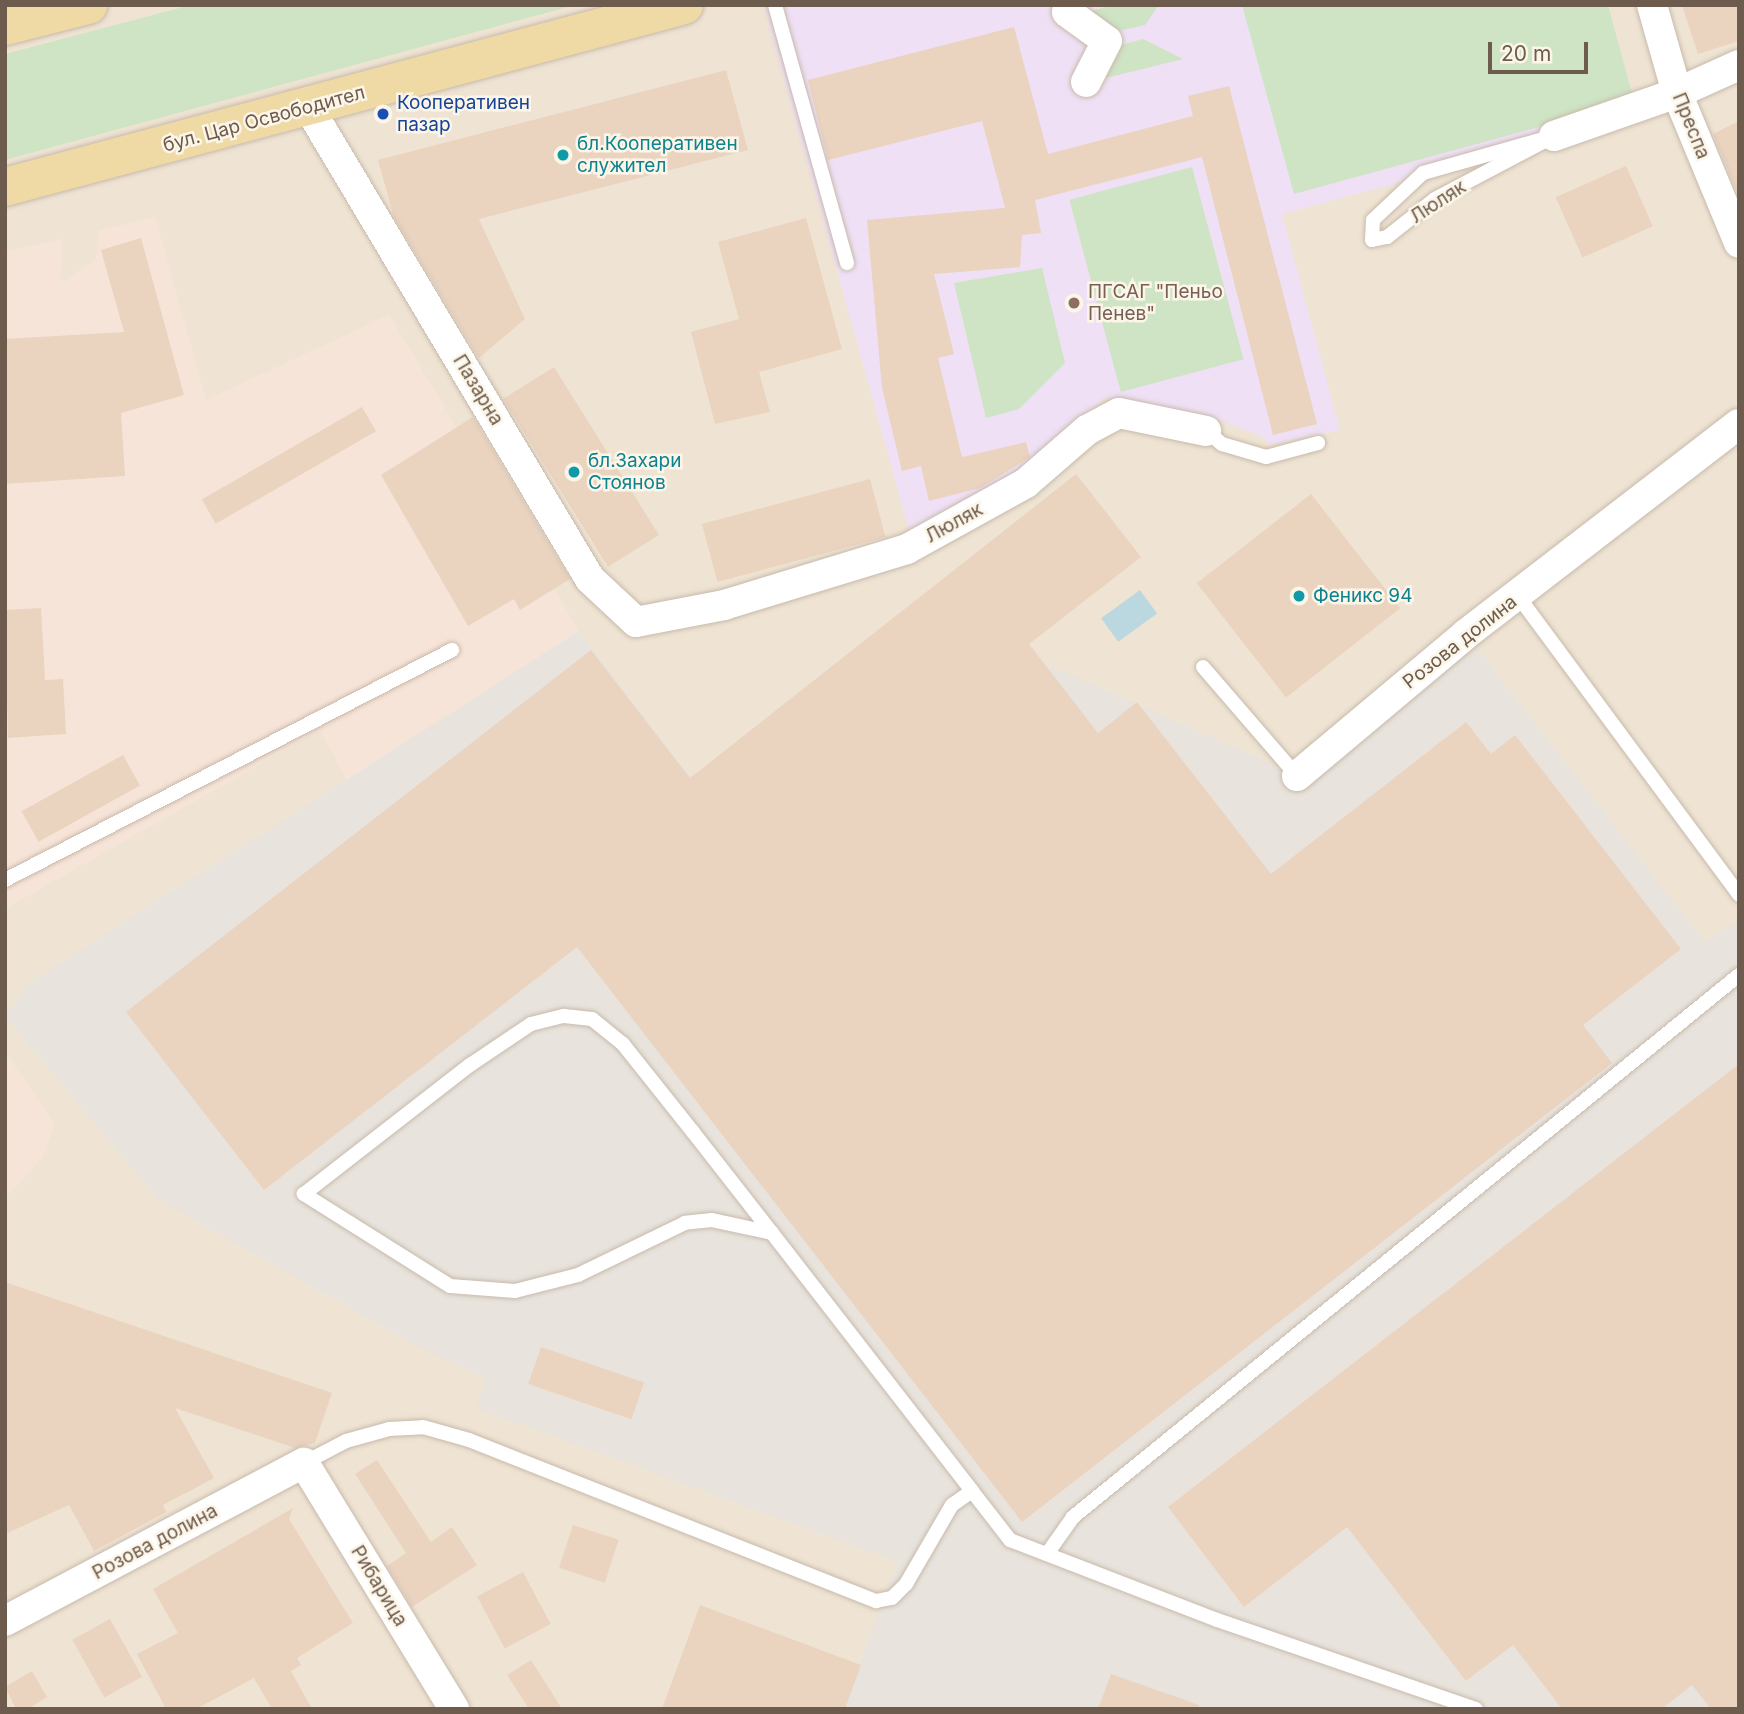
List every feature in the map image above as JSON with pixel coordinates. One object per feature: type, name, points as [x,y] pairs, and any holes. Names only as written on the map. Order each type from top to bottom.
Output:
[{"type":"main road","points":[[5,26],[88,5]]},
{"type":"main road","name":"бул. Цар Освободител","points":[[5,187],[309,108],[684,5]]},
{"type":"street","name":"Преспа","points":[[1652,5],[1677,93],[1739,243]]},
{"type":"street","points":[[1068,12],[1107,41],[1086,82]]},
{"type":"street","name":"Люляк","points":[[1554,136],[1677,93],[1739,65]]},
{"type":"street","name":"Пазарна","points":[[309,108],[590,579],[636,622],[682,616]]},
{"type":"street","name":"Люляк","points":[[682,616],[907,549],[1026,483],[1087,429],[1119,413],[1206,430]]},
{"type":"street","name":"Розова долина","points":[[1297,776],[1465,634],[1739,424]]},
{"type":"street","name":"Розова долина","points":[[5,1621],[304,1463]]},
{"type":"street","name":"Рибарица","points":[[304,1463],[454,1709]]},
{"type":"lane","points":[[775,5],[847,263]]},
{"type":"lane","name":"Люляк","points":[[1554,136],[1435,199],[1387,237],[1372,240],[1373,220],[1423,173],[1554,136]]},
{"type":"lane","points":[[1206,430],[1222,444],[1266,457],[1318,443]]},
{"type":"lane","points":[[1518,596],[1739,895]]},
{"type":"lane","points":[[5,880],[452,650]]},
{"type":"lane","name":"Розова долина","points":[[1202,667],[1297,776]]},
{"type":"lane","points":[[1046,1554],[1073,1517],[1739,975]]},
{"type":"lane","points":[[772,1233],[712,1220],[685,1223],[652,1235],[578,1275],[514,1291],[450,1286],[304,1194],[470,1065],[531,1024],[564,1016],[592,1019],[623,1044],[772,1233],[1010,1540],[1217,1620],[1476,1709]]},
{"type":"lane","points":[[304,1463],[346,1441],[389,1429],[423,1427],[469,1440],[876,1601],[892,1598],[906,1584],[952,1505],[972,1491]]},
{"type":"shaded area","points":[[5,5],[1739,5],[1739,1709],[5,1709]]},
{"type":"shaded area","name":"ПГСАГ \"Пеньо Пенев\"","points":[[791,5],[1608,5],[1638,118],[1282,214],[1340,430],[1270,445],[1261,436],[1217,419],[1104,398],[1021,481],[910,534],[765,12]]},
{"type":"shaded area","points":[[155,217],[206,400],[389,315],[579,631],[347,781],[320,730],[5,909],[5,252],[62,239],[60,283],[96,259],[99,231]]},
{"type":"shaded area","points":[[579,631],[769,879],[1043,662],[1297,775],[1466,634],[1704,941],[1739,920],[1739,1709],[842,1709],[898,1562],[476,1408],[486,1379],[413,1344],[159,1200],[5,1017],[27,984]]},
{"type":"shaded area","points":[[5,1052],[55,1125],[42,1158],[5,1198]]},
{"type":"green space","points":[[191,5],[575,5],[5,160],[5,54]]},
{"type":"green space","points":[[1113,5],[1159,5],[1145,25],[1109,33],[1081,14]]},
{"type":"green space","points":[[1242,5],[1608,5],[1634,101],[1294,194]]},
{"type":"green space","points":[[1143,39],[1183,59],[1102,79],[1114,47]]},
{"type":"green space","points":[[1192,167],[1244,359],[1121,392],[1069,200]]},
{"type":"green space","points":[[1042,268],[1065,363],[1019,409],[986,418],[954,283]]},
{"type":"water","points":[[1140,590],[1157,613],[1118,642],[1101,618]]},
{"type":"building","points":[[1682,5],[1739,5],[1739,41],[1698,54]]},
{"type":"building","points":[[1014,27],[1048,154],[1193,116],[1188,96],[1229,86],[1317,424],[1273,435],[1202,157],[1035,200],[1041,233],[1022,235],[1020,267],[934,274],[954,354],[938,358],[962,457],[1026,442],[1030,457],[980,488],[929,501],[921,466],[902,471],[882,388],[867,220],[1005,208],[982,121],[828,160],[808,80]]},
{"type":"building","name":"бл.Кооперативен служител","points":[[726,70],[748,150],[479,219],[525,319],[479,358],[394,217],[378,160]]},
{"type":"building","points":[[1739,121],[1739,197],[1713,134]]},
{"type":"building","points":[[1626,166],[1653,226],[1583,258],[1556,197]]},
{"type":"building","points":[[806,218],[842,349],[759,372],[770,412],[715,424],[691,332],[739,319],[718,242]]},
{"type":"building","points":[[141,238],[184,395],[121,413],[125,476],[5,484],[5,339],[124,332],[101,250]]},
{"type":"building","name":"бл.Захари Стоянов","points":[[554,367],[659,535],[608,567],[503,399]]},
{"type":"building","points":[[362,407],[376,431],[216,524],[202,499]]},
{"type":"building","points":[[473,417],[570,579],[520,610],[514,599],[468,626],[381,475]]},
{"type":"building","points":[[1076,474],[1141,557],[1029,644],[1098,733],[1137,702],[1271,874],[1466,722],[1491,754],[1515,735],[1681,949],[1583,1025],[1612,1063],[1022,1522],[577,947],[264,1190],[126,1012],[591,650],[690,778]]},
{"type":"building","points":[[870,479],[886,537],[717,582],[702,524]]},
{"type":"building","name":"Феникс 94","points":[[1311,494],[1400,608],[1286,698],[1197,583]]},
{"type":"building","points":[[41,608],[45,680],[63,679],[66,734],[8,738],[5,610]]},
{"type":"building","points":[[123,755],[140,786],[39,842],[22,811]]},
{"type":"building","points":[[1739,1064],[1739,1709],[1711,1709],[1692,1685],[1662,1709],[1562,1709],[1513,1645],[1466,1681],[1347,1527],[1244,1607],[1168,1507]]},
{"type":"building","points":[[5,1282],[332,1393],[315,1443],[295,1448],[175,1408],[214,1478],[163,1505],[166,1512],[94,1551],[69,1505],[5,1534]]},
{"type":"building","points":[[541,1347],[644,1382],[631,1419],[528,1384]]},
{"type":"building","points":[[377,1460],[431,1542],[452,1527],[477,1565],[412,1607],[387,1566],[406,1553],[355,1474]]},
{"type":"building","points":[[293,1508],[289,1519],[353,1623],[297,1658],[301,1665],[291,1671],[312,1709],[272,1709],[254,1678],[196,1709],[166,1709],[137,1654],[178,1633],[153,1589]]},
{"type":"building","points":[[573,1525],[619,1540],[605,1583],[559,1568]]},
{"type":"building","points":[[523,1572],[551,1624],[505,1649],[477,1596]]},
{"type":"building","points":[[700,1605],[861,1665],[845,1709],[662,1709]]},
{"type":"building","points":[[110,1619],[142,1677],[104,1698],[72,1640]]},
{"type":"building","points":[[531,1660],[562,1709],[529,1709],[507,1675]]},
{"type":"building","points":[[32,1671],[47,1697],[28,1709],[16,1709],[5,1687]]},
{"type":"building","points":[[1111,1674],[1199,1705],[1198,1709],[1098,1709]]},
{"type":"place","name":"Кооперативен пазар","points":[[383,114]]},
{"type":"place","name":"бл.Кооперативен служител","points":[[563,155]]},
{"type":"place","name":"ПГСАГ \"Пеньо Пенев\"","points":[[1074,303]]},
{"type":"place","name":"бл.Захари Стоянов","points":[[574,472]]},
{"type":"place","name":"Феникс 94","points":[[1299,596]]}]
